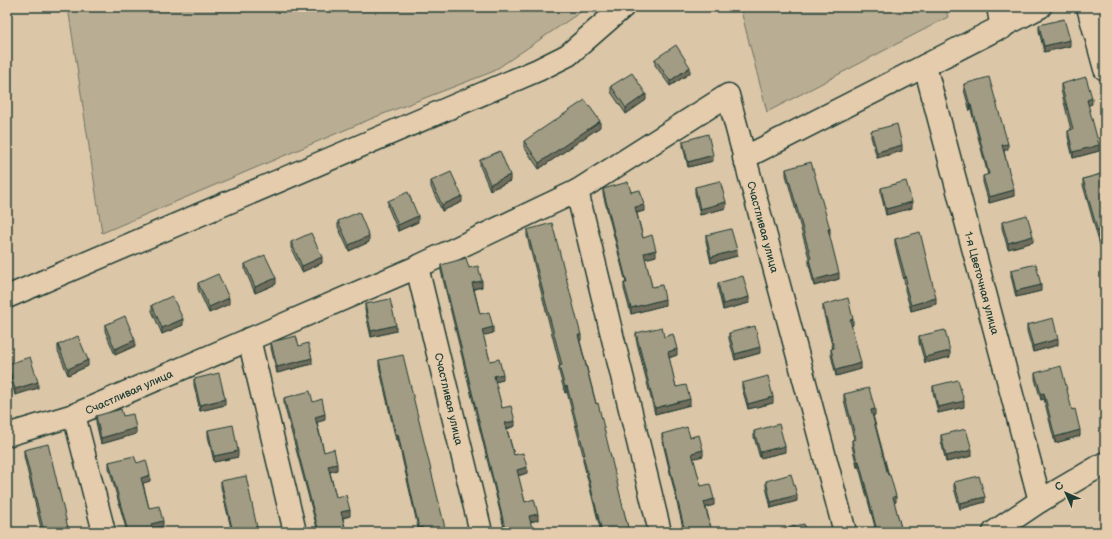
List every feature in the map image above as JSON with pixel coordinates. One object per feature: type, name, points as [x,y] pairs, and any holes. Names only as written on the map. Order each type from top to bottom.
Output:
[{"type":"street","points":[[7,297],[538,70],[568,55],[623,7]]},
{"type":"street","points":[[744,158],[925,66],[1000,17],[1040,7]]},
{"type":"street","points":[[1088,7],[1105,68]]},
{"type":"street","name":"1-я Цветочная улица","points":[[925,66],[1040,501]]},
{"type":"street","name":"Счастливая улица","points":[[7,434],[74,415],[417,266],[577,191],[728,95],[844,532]]},
{"type":"street","points":[[577,191],[660,532]]},
{"type":"street","name":"Счастливая улица","points":[[417,266],[481,532]]},
{"type":"street","points":[[249,339],[295,532]]},
{"type":"street","name":"Счастливая улица","points":[[74,415],[104,532]]},
{"type":"street","points":[[994,532],[1040,501],[1105,464]]},
{"type":"shaded area","points":[[68,7],[588,7],[492,72],[373,118],[102,233]]},
{"type":"shaded area","points":[[740,7],[945,7],[948,17],[767,112]]},
{"type":"building","points":[[1064,19],[1070,40],[1044,46],[1039,25]]},
{"type":"building","points":[[676,45],[690,67],[670,81],[655,59]]},
{"type":"building","points":[[632,73],[646,94],[626,108],[611,86]]},
{"type":"building","points":[[989,77],[1008,144],[1002,145],[1014,190],[989,197],[983,176],[989,174],[964,84]]},
{"type":"building","points":[[1086,77],[1092,98],[1087,100],[1099,145],[1073,152],[1068,131],[1073,129],[1061,84]]},
{"type":"building","points":[[585,100],[600,121],[539,163],[524,141]]},
{"type":"building","points":[[897,124],[902,145],[877,152],[871,131]]},
{"type":"building","points":[[708,134],[713,155],[688,162],[683,141]]},
{"type":"building","points":[[500,151],[510,175],[490,184],[480,160]]},
{"type":"building","points":[[811,162],[830,229],[828,229],[839,273],[814,280],[809,259],[811,258],[786,169]]},
{"type":"building","points":[[451,172],[462,196],[442,205],[431,181]]},
{"type":"building","points":[[1105,173],[1105,242],[1101,243],[1083,179]]},
{"type":"building","points":[[720,181],[726,202],[700,209],[695,187]]},
{"type":"building","points":[[906,181],[912,202],[886,209],[881,188]]},
{"type":"building","points":[[628,182],[631,192],[640,190],[644,205],[635,207],[643,238],[652,235],[656,250],[644,253],[652,287],[662,285],[665,299],[631,308],[624,283],[627,283],[603,189]]},
{"type":"building","points":[[408,192],[418,216],[398,225],[388,201]]},
{"type":"building","points":[[359,212],[369,236],[349,245],[338,221]]},
{"type":"building","points":[[1027,215],[1033,236],[1008,243],[1002,222]]},
{"type":"building","points":[[552,223],[581,335],[578,335],[596,404],[598,403],[629,532],[602,532],[583,455],[585,455],[567,386],[565,387],[559,366],[562,365],[527,230]]},
{"type":"building","points":[[731,229],[737,250],[711,257],[706,235]]},
{"type":"building","points":[[920,232],[936,298],[911,305],[905,284],[907,283],[895,239]]},
{"type":"building","points":[[311,233],[322,257],[302,266],[291,242]]},
{"type":"building","points":[[265,255],[276,278],[255,287],[245,264]]},
{"type":"building","points":[[466,258],[469,268],[478,266],[482,281],[472,283],[480,314],[489,312],[493,327],[482,330],[490,361],[499,359],[503,374],[494,376],[502,408],[511,406],[515,421],[505,423],[514,455],[523,453],[527,467],[517,470],[525,502],[534,499],[538,514],[529,516],[533,532],[506,532],[441,265]]},
{"type":"building","points":[[1036,264],[1041,285],[1016,291],[1011,270]]},
{"type":"building","points":[[218,274],[229,298],[209,307],[198,283]]},
{"type":"building","points":[[743,276],[749,297],[723,304],[718,283]]},
{"type":"building","points":[[172,296],[183,319],[162,328],[152,305]]},
{"type":"building","points":[[848,298],[853,319],[850,320],[861,363],[836,370],[831,349],[834,348],[823,305]]},
{"type":"building","points":[[390,299],[396,325],[371,331],[365,304]]},
{"type":"building","points":[[125,316],[135,340],[115,349],[105,325]]},
{"type":"building","points":[[1053,318],[1058,339],[1033,346],[1027,325]]},
{"type":"building","points":[[755,326],[760,347],[735,354],[729,333]]},
{"type":"building","points":[[662,327],[664,337],[673,334],[677,349],[668,352],[676,387],[686,385],[690,399],[655,408],[636,333]]},
{"type":"building","points":[[945,330],[950,351],[925,357],[919,336]]},
{"type":"building","points":[[78,336],[88,360],[68,369],[58,345]]},
{"type":"building","points":[[296,336],[299,346],[308,343],[312,358],[277,367],[271,342]]},
{"type":"building","points":[[403,355],[446,532],[423,532],[422,527],[419,528],[398,434],[396,435],[379,360]]},
{"type":"building","points":[[30,357],[38,382],[15,389],[8,364]]},
{"type":"building","points":[[1061,366],[1072,410],[1075,409],[1080,430],[1055,437],[1044,393],[1041,394],[1035,373]]},
{"type":"building","points":[[219,373],[225,399],[200,405],[194,379]]},
{"type":"building","points":[[768,376],[773,397],[748,404],[742,383]]},
{"type":"building","points":[[958,380],[964,401],[938,407],[933,386]]},
{"type":"building","points":[[869,388],[875,409],[871,410],[888,475],[890,475],[896,496],[893,497],[902,532],[875,532],[874,527],[876,527],[852,440],[856,439],[844,394]]},
{"type":"building","points":[[310,391],[313,402],[322,399],[325,414],[315,417],[324,452],[334,449],[337,464],[328,466],[336,497],[346,495],[350,510],[341,512],[346,532],[319,532],[284,398]]},
{"type":"building","points":[[121,409],[123,416],[133,414],[136,428],[101,438],[96,416]]},
{"type":"building","points":[[779,424],[785,446],[760,452],[754,431]]},
{"type":"building","points":[[233,425],[238,451],[214,456],[208,430]]},
{"type":"building","points":[[687,427],[690,437],[699,435],[703,450],[692,453],[701,486],[710,484],[714,499],[704,502],[712,532],[685,532],[662,434]]},
{"type":"building","points":[[966,429],[972,450],[946,456],[941,435]]},
{"type":"building","points":[[48,444],[69,532],[44,532],[24,450]]},
{"type":"building","points":[[134,456],[137,463],[146,460],[150,475],[141,478],[149,508],[159,506],[163,521],[151,524],[154,532],[128,532],[109,462]]},
{"type":"building","points":[[791,474],[797,495],[771,502],[766,481]]},
{"type":"building","points":[[246,476],[258,532],[233,532],[221,481]]},
{"type":"building","points":[[979,476],[985,497],[960,503],[954,482]]},
{"type":"building","points":[[804,524],[806,532],[779,532],[779,530]]}]
